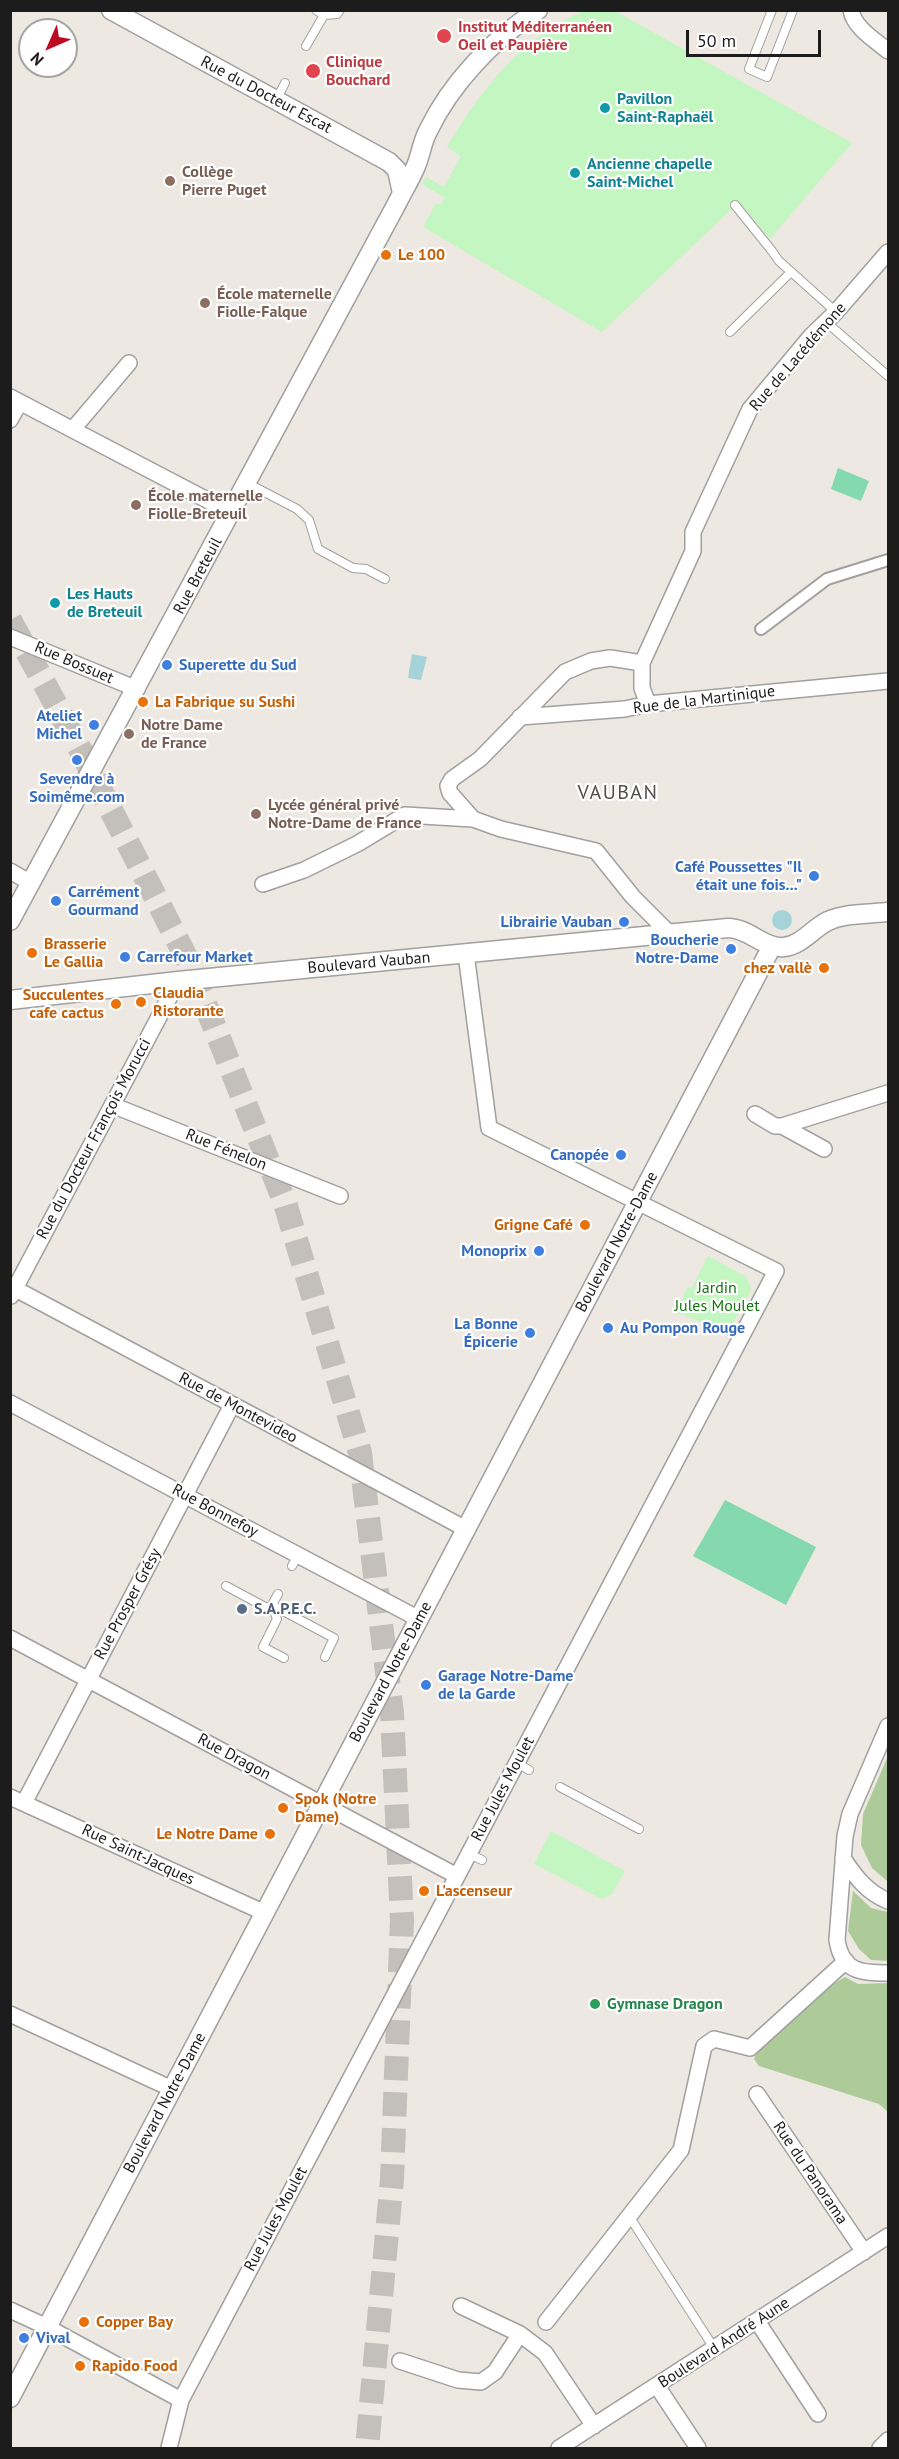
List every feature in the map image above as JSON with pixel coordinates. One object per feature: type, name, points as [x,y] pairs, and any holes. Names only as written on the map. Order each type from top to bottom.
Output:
[{"type":"street","name":"Rue du Docteur Escat","points":[[111,10],[389,162]]},
{"type":"street","name":"Rue Breteuil","points":[[10,921],[137,690],[246,482],[402,194],[416,165],[427,132],[447,99],[473,66],[505,35],[538,10]]},
{"type":"street","points":[[851,10],[852,16],[862,29],[888,51]]},
{"type":"street","name":"Rue Breteuil","points":[[389,162],[404,154],[427,132]]},
{"type":"street","points":[[389,162],[397,170],[402,194]]},
{"type":"street","name":"Rue de Lacédémone","points":[[648,704],[642,688],[642,663],[693,551],[693,532],[750,409],[888,252]]},
{"type":"street","points":[[73,429],[129,363]]},
{"type":"street","points":[[10,420],[15,399],[230,512]]},
{"type":"street","points":[[761,629],[827,579],[888,560]]},
{"type":"street","name":"Rue Bossuet","points":[[10,637],[137,690]]},
{"type":"street","points":[[473,819],[450,793],[448,786],[452,779],[480,759],[565,672],[591,661],[610,658],[642,663]]},
{"type":"street","name":"Rue de la Martinique","points":[[520,717],[625,709],[648,704],[888,681]]},
{"type":"street","points":[[263,884],[304,870],[357,844],[405,815],[473,819],[501,829],[596,851],[633,897],[670,934]]},
{"type":"street","points":[[10,871],[31,883]]},
{"type":"street","points":[[772,946],[786,947],[799,942],[826,922],[839,918],[888,912]]},
{"type":"street","name":"Boulevard Vauban","points":[[10,999],[728,928],[743,930],[772,946]]},
{"type":"street","name":"Boulevard Notre-Dame","points":[[10,2398],[772,946]]},
{"type":"street","points":[[466,954],[489,1128],[637,1203]]},
{"type":"street","name":"Rue du Docteur François Morucci","points":[[12,1291],[178,981]]},
{"type":"street","points":[[754,1114],[775,1126],[782,1126],[888,1093]]},
{"type":"street","name":"Rue Fénelon","points":[[112,1105],[340,1196]]},
{"type":"street","points":[[782,1126],[824,1149]]},
{"type":"street","name":"Rue Jules Moulet","points":[[169,2448],[181,2400],[457,1876],[475,1857],[523,1767],[776,1271],[637,1203]]},
{"type":"street","name":"Rue de Montevideo","points":[[12,1291],[466,1529]]},
{"type":"street","name":"Rue Bonnefoy","points":[[10,1403],[185,1495],[295,1560],[419,1619]]},
{"type":"street","name":"Rue Prosper Grésy","points":[[17,1800],[88,1680],[232,1405]]},
{"type":"street","name":"Rue Dragon","points":[[10,1638],[457,1876]]},
{"type":"street","points":[[888,1726],[850,1814],[843,1858],[837,1940],[839,1950],[846,1962],[854,1969],[864,1973],[888,1973]]},
{"type":"street","name":"Rue Saint-Jacques","points":[[17,1800],[265,1913]]},
{"type":"street","points":[[843,1858],[857,1880],[875,1896],[888,1901]]},
{"type":"street","points":[[546,2322],[681,2150],[704,2046],[714,2039],[750,2048],[846,1962]]},
{"type":"street","points":[[10,2014],[172,2089]]},
{"type":"street","name":"Rue du Panorama","points":[[757,2094],[864,2253]]},
{"type":"street","name":"Boulevard André Aune","points":[[559,2448],[888,2236]]},
{"type":"street","points":[[461,2306],[520,2334],[544,2353],[594,2426]]},
{"type":"street","points":[[10,2310],[47,2327],[181,2400]]},
{"type":"street","points":[[757,2321],[818,2414]]},
{"type":"street","points":[[400,2361],[458,2380],[482,2382],[495,2372],[520,2334]]},
{"type":"street","points":[[657,2386],[698,2448]]},
{"type":"street","points":[[880,2448],[888,2440]]},
{"type":"lane","points":[[316,10],[324,15],[337,14],[340,10]]},
{"type":"lane","points":[[772,10],[749,69],[767,77],[793,10]]},
{"type":"lane","points":[[306,46],[324,15]]},
{"type":"lane","points":[[276,100],[285,82]]},
{"type":"lane","points":[[735,206],[779,261],[888,376]]},
{"type":"lane","points":[[730,332],[790,272]]},
{"type":"lane","points":[[246,482],[297,509],[309,520],[318,549],[353,568],[366,569],[385,579]]},
{"type":"lane","points":[[226,1586],[267,1608],[272,1605],[278,1594]]},
{"type":"lane","points":[[272,1605],[334,1638],[325,1657]]},
{"type":"lane","points":[[272,1605],[277,1619],[263,1647],[284,1658]]},
{"type":"lane","points":[[560,1787],[639,1830]]},
{"type":"lane","points":[[629,2216],[715,2349]]},
{"type":"green space","points":[[584,11],[615,11],[852,143],[770,239],[739,202],[602,332],[423,227],[436,203],[440,205],[445,198],[422,184],[426,177],[444,187],[461,156],[447,147],[474,106],[505,67],[522,50],[541,35]]},
{"type":"green space","points":[[838,468],[869,481],[861,501],[831,489]]},
{"type":"green space","name":"Jardin Jules Moulet","points":[[708,1256],[747,1277],[751,1290],[728,1332],[677,1313],[687,1287],[692,1288]]},
{"type":"green space","points":[[725,1500],[816,1547],[786,1605],[693,1556]]},
{"type":"green space","points":[[888,1756],[888,1882],[872,1868],[861,1845],[863,1814]]},
{"type":"green space","points":[[551,1831],[625,1871],[612,1894],[602,1899],[534,1864]]},
{"type":"green space","points":[[853,1891],[871,1908],[888,1912],[888,1961],[871,1960],[859,1949],[848,1931]]},
{"type":"green space","points":[[845,1977],[858,1984],[888,1983],[888,2112],[879,2104],[759,2066],[754,2059],[759,2046]]},
{"type":"water","points":[[412,654],[427,657],[421,680],[408,678]]},
{"type":"water","points":[[782,910],[789,913],[792,920],[789,927],[782,930],[775,927],[772,920],[775,913]]},
{"type":"tunnel","points":[[10,620],[82,753],[188,961],[285,1203],[360,1453],[392,1713],[402,1920],[392,2179],[367,2448]]},
{"type":"place","name":"Institut Méditerranéen Oeil et Paupière","points":[[444,36]]},
{"type":"place","name":"Clinique Bouchard","points":[[313,71]]},
{"type":"place","name":"Pavillon Saint-Raphaël","points":[[605,108]]},
{"type":"place","name":"Ancienne chapelle Saint-Michel","points":[[575,173]]},
{"type":"place","name":"Collège Pierre Puget","points":[[170,181]]},
{"type":"place","name":"Le 100","points":[[386,255]]},
{"type":"place","name":"École maternelle Fiolle-Falque","points":[[205,303]]},
{"type":"place","name":"École maternelle Fiolle-Breteuil","points":[[136,505]]},
{"type":"place","name":"Les Hauts de Breteuil","points":[[55,603]]},
{"type":"place","name":"Superette du Sud","points":[[167,665]]},
{"type":"place","name":"La Fabrique su Sushi","points":[[143,702]]},
{"type":"place","name":"Ateliet Michel","points":[[94,725]]},
{"type":"place","name":"Notre Dame de France","points":[[129,734]]},
{"type":"place","name":"Sevendre à Soimême.com","points":[[77,760]]},
{"type":"place","name":"Lycée général privé Notre-Dame de France","points":[[256,814]]},
{"type":"place","name":"Café Poussettes \"Il était une fois...\"","points":[[814,876]]},
{"type":"place","name":"Carrément Gourmand","points":[[56,901]]},
{"type":"place","name":"Librairie Vauban","points":[[624,922]]},
{"type":"place","name":"Boucherie Notre-Dame","points":[[731,949]]},
{"type":"place","name":"Brasserie Le Gallia","points":[[32,953]]},
{"type":"place","name":"Carrefour Market","points":[[125,957]]},
{"type":"place","name":"chez vallè","points":[[824,968]]},
{"type":"place","name":"Claudia Ristorante","points":[[141,1002]]},
{"type":"place","name":"Succulentes cafe cactus","points":[[116,1004]]},
{"type":"place","name":"Canopée","points":[[621,1155]]},
{"type":"place","name":"Grigne Café","points":[[585,1225]]},
{"type":"place","name":"Monoprix","points":[[539,1251]]},
{"type":"place","name":"Au Pompon Rouge","points":[[608,1328]]},
{"type":"place","name":"La Bonne Épicerie","points":[[530,1333]]},
{"type":"place","name":"S.A.P.E.C.","points":[[242,1609]]},
{"type":"place","name":"Garage Notre-Dame de la Garde","points":[[426,1685]]},
{"type":"place","name":"Spok (Notre Dame)","points":[[283,1808]]},
{"type":"place","name":"Le Notre Dame","points":[[270,1834]]},
{"type":"place","name":"L'ascenseur","points":[[424,1891]]},
{"type":"place","name":"Gymnase Dragon","points":[[595,2004]]},
{"type":"place","name":"Copper Bay","points":[[84,2322]]},
{"type":"place","name":"Vival","points":[[24,2338]]},
{"type":"place","name":"Rapido Food","points":[[80,2366]]},
{"type":"district","name":"VAUBAN","points":[[618,793]]}]
